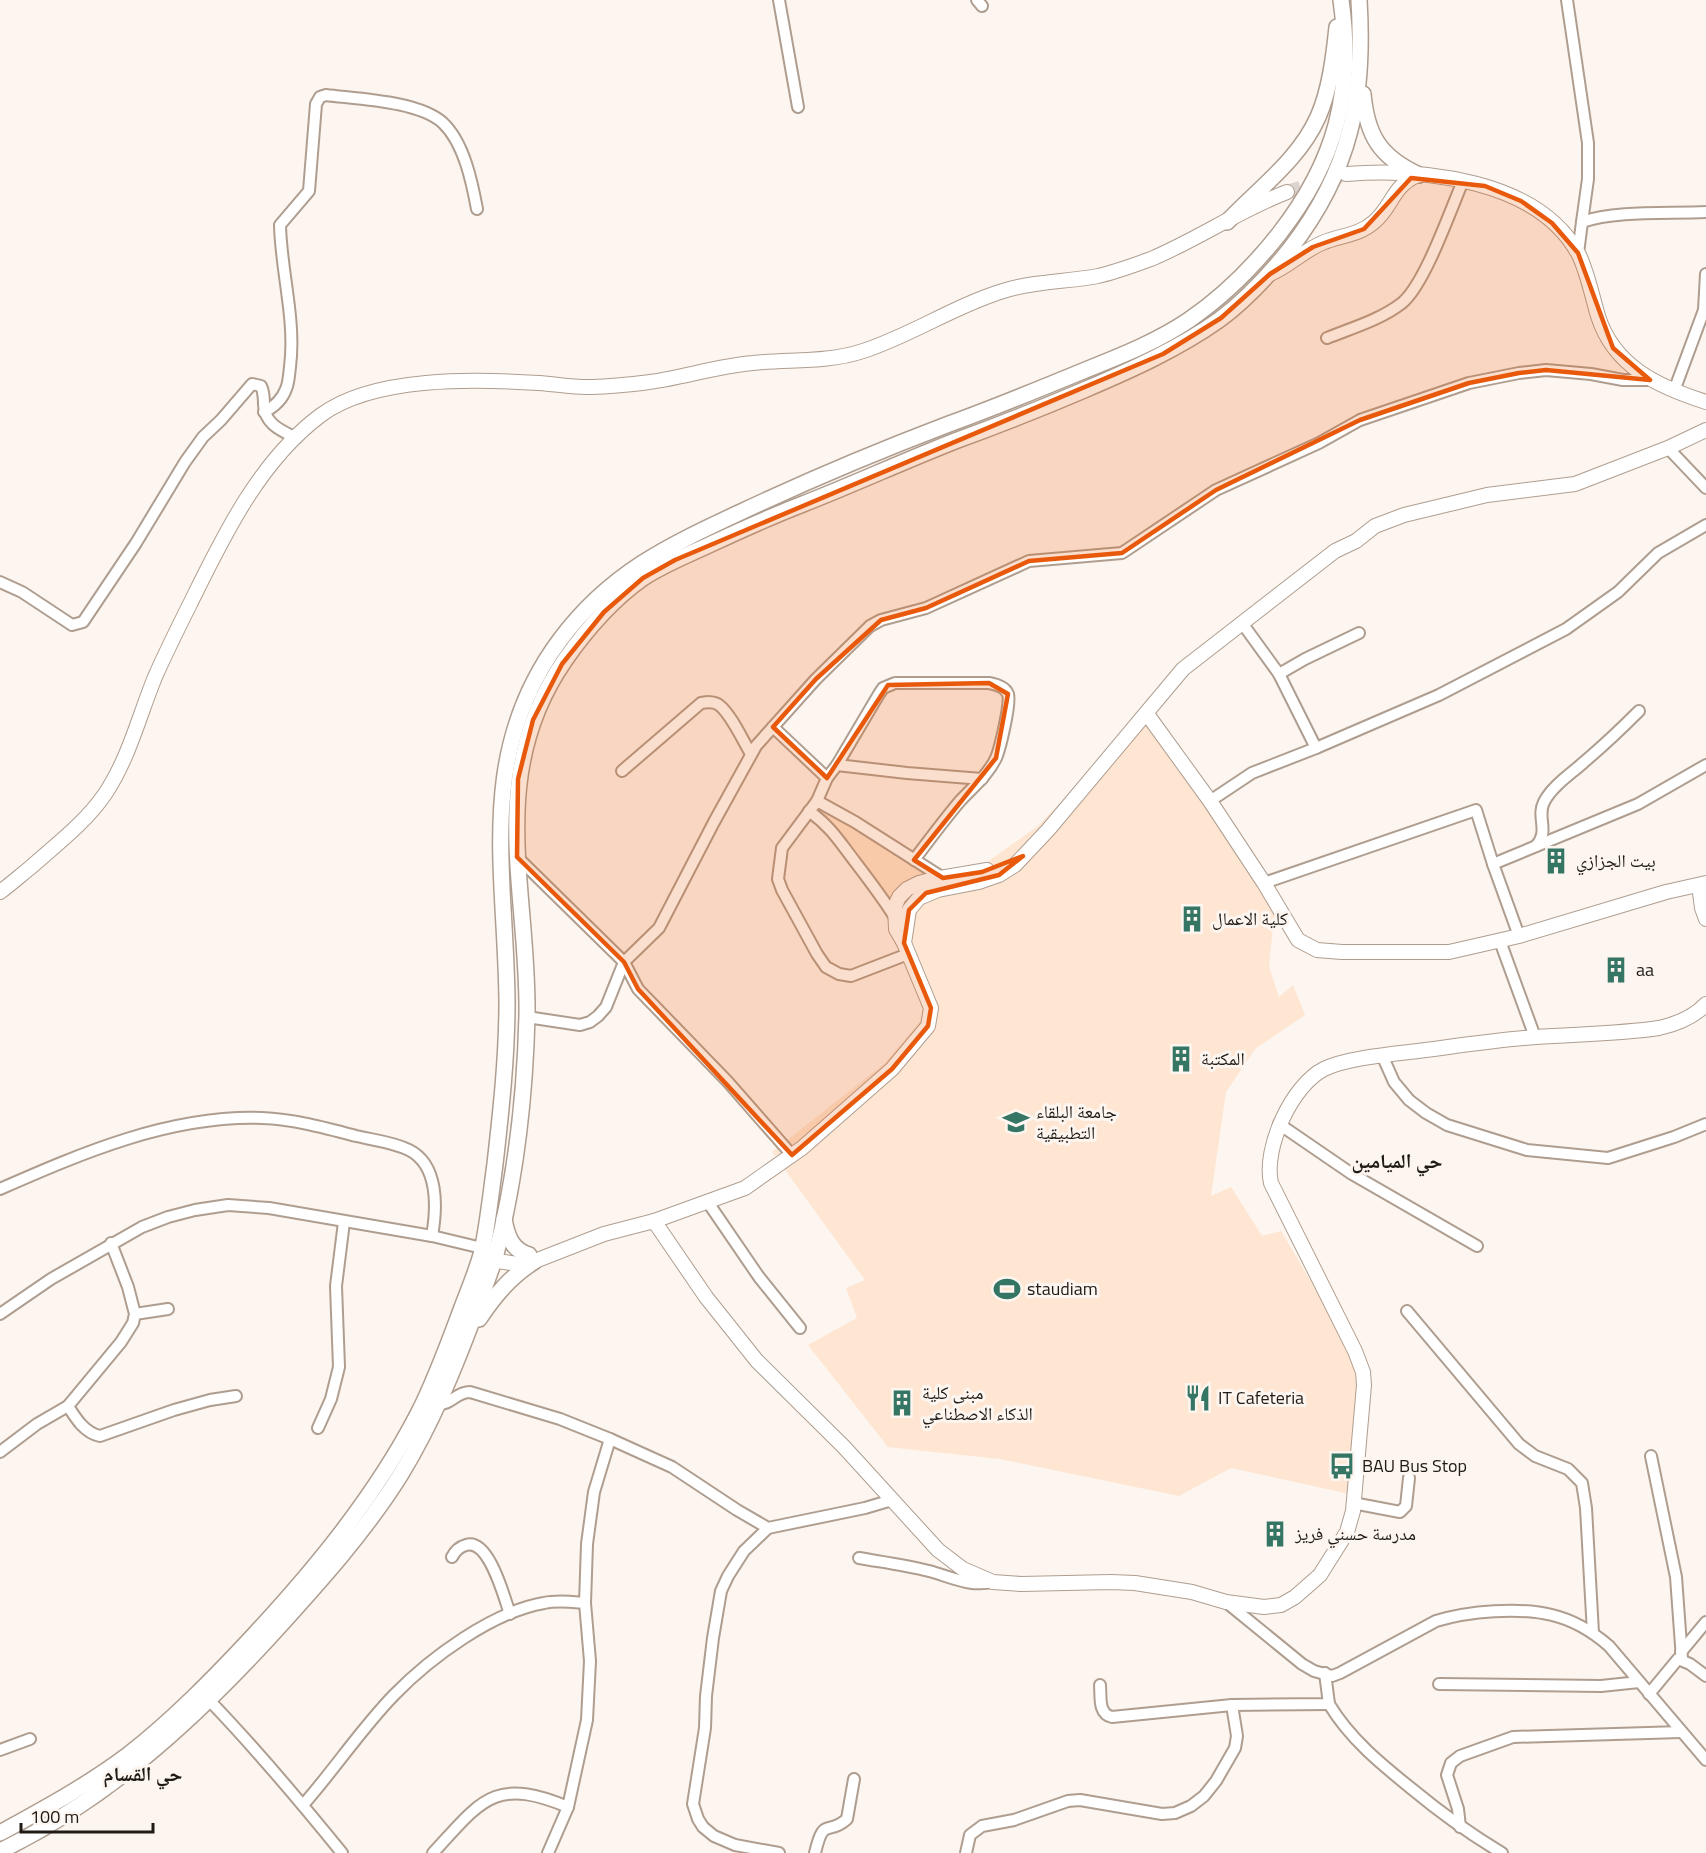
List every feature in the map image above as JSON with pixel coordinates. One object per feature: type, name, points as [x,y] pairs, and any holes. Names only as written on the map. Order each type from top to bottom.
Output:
[{"type":"main road","points":[[1227,222],[1289,160],[1318,116],[1331,65],[1341,0]]},
{"type":"main road","points":[[0,1851],[29,1837],[96,1796],[141,1761],[209,1700],[319,1583],[364,1528],[400,1475],[438,1404],[466,1338],[488,1255],[506,1049],[507,1001],[500,828],[506,757],[516,723],[539,673],[559,641],[586,609],[627,572],[656,553],[858,459],[1043,388],[1156,339],[1187,322],[1209,305],[1246,273],[1294,215],[1324,164],[1342,102],[1345,76],[1345,30],[1341,0]]},
{"type":"main road","points":[[1359,0],[1365,111],[1370,131],[1390,170],[1419,175]]},
{"type":"main road","points":[[0,1833],[83,1785],[129,1753],[212,1680],[289,1598],[356,1514],[383,1475],[419,1413],[504,1217],[520,1126],[527,1017],[526,968],[515,832],[518,779],[533,720],[544,693],[561,664],[604,612],[643,578],[675,560],[746,527],[908,459],[1024,415],[1115,377],[1164,354],[1221,318],[1270,274],[1310,223],[1330,188],[1345,152],[1356,109],[1361,62]]},
{"type":"main road","points":[[900,443],[908,459]]},
{"type":"main road","points":[[466,1338],[503,1286],[532,1258],[519,1252],[513,1244],[504,1217]]},
{"type":"street","points":[[779,0],[798,107]]},
{"type":"street","points":[[1567,0],[1588,143],[1588,179],[1578,253]]},
{"type":"street","points":[[264,412],[281,399],[288,384],[292,352],[289,296],[280,225],[309,191],[316,104],[320,97],[326,95],[404,106],[435,118],[450,132],[470,175],[477,210]]},
{"type":"street","points":[[1346,174],[1390,170],[1390,182],[1394,193]]},
{"type":"street","points":[[1270,274],[1284,268],[1313,247],[1330,239],[1348,236],[1364,229],[1382,213],[1394,193],[1405,182],[1419,175],[1463,181],[1504,192],[1537,211],[1559,230],[1578,253],[1605,334],[1624,360],[1650,380],[1706,402]]},
{"type":"street","points":[[1327,338],[1376,319],[1409,297],[1420,279],[1463,181]]},
{"type":"street","points":[[0,892],[71,832],[94,809],[107,790],[122,763],[155,677],[238,513],[271,465],[322,414],[379,389],[433,382],[506,381],[584,387],[604,386],[645,383],[752,363],[820,361],[840,357],[861,352],[894,339],[975,300],[1003,291],[1020,286],[1097,276],[1120,270],[1152,258],[1227,222],[1266,200],[1287,192]]},
{"type":"street","points":[[1582,222],[1615,215],[1706,212]]},
{"type":"street","points":[[1310,223],[1318,234],[1330,239]]},
{"type":"street","points":[[1674,391],[1704,310],[1706,274]]},
{"type":"street","points":[[527,1017],[580,1025],[590,1022],[606,1007],[624,962],[659,928],[751,754],[816,679],[870,626],[881,620],[926,608],[1029,561],[1122,553],[1216,490],[1319,443],[1360,420],[1469,384],[1519,373],[1546,370],[1591,374],[1623,380],[1650,380]]},
{"type":"street","points":[[0,582],[22,592],[72,625],[83,622],[203,437],[252,384],[261,386],[263,390],[264,412],[268,419],[277,429],[296,438]]},
{"type":"street","points":[[906,948],[909,910],[919,898],[938,890],[979,882],[999,875],[1016,865],[1183,669],[1327,558],[1376,526],[1404,515],[1487,495],[1575,483],[1668,448],[1706,430]]},
{"type":"street","points":[[1668,448],[1706,488]]},
{"type":"street","points":[[1210,801],[1252,773],[1439,695],[1566,629],[1617,592],[1658,553],[1706,525]]},
{"type":"street","points":[[1242,623],[1279,674],[1316,748]]},
{"type":"street","points":[[1279,674],[1305,658],[1359,633]]},
{"type":"street","points":[[906,948],[851,976],[839,974],[826,967],[778,879],[782,848],[817,801],[827,778],[879,694],[888,685],[901,683],[996,684],[1005,690],[1009,700],[996,758],[982,779],[954,809],[914,860]]},
{"type":"street","points":[[622,771],[701,703],[710,701],[719,705],[726,713],[751,754]]},
{"type":"street","points":[[1535,846],[1541,841],[1543,834],[1544,801],[1639,711]]},
{"type":"street","points":[[1147,714],[1210,801],[1298,940],[1317,950],[1449,952],[1519,936],[1657,897],[1666,892],[1703,888],[1702,908],[1706,919]]},
{"type":"street","points":[[773,727],[827,778]]},
{"type":"street","points":[[837,765],[982,779]]},
{"type":"street","points":[[1492,864],[1638,804],[1706,765]]},
{"type":"street","points":[[817,801],[855,822],[943,878]]},
{"type":"street","points":[[1264,883],[1476,810],[1492,864],[1519,936]]},
{"type":"street","points":[[809,811],[826,823],[835,834],[894,916]]},
{"type":"street","points":[[0,1314],[51,1279],[111,1243],[168,1217],[195,1210],[228,1205],[269,1208],[432,1236],[518,1264],[532,1258],[550,1255],[604,1234],[654,1221],[745,1188],[792,1155],[892,1069],[928,1026],[931,1008],[896,929],[894,916],[899,897],[907,889],[919,883],[982,872],[1023,856]]},
{"type":"street","points":[[517,857],[624,962],[638,989],[728,1082],[792,1155]]},
{"type":"street","points":[[1500,941],[1535,1037]]},
{"type":"street","points":[[859,1558],[929,1571],[966,1583],[1135,1583],[1192,1592],[1226,1602],[1264,1607],[1281,1605],[1295,1598],[1320,1575],[1340,1544],[1351,1520],[1363,1402],[1363,1372],[1338,1314],[1312,1269],[1271,1183],[1268,1172],[1269,1157],[1279,1124],[1288,1108],[1318,1072],[1332,1066],[1382,1055],[1535,1037],[1659,1028],[1684,1021],[1706,1004]]},
{"type":"street","points":[[1382,1055],[1394,1082],[1409,1100],[1426,1113],[1447,1125],[1527,1150],[1608,1158],[1706,1124]]},
{"type":"street","points":[[0,1189],[157,1129],[262,1118],[294,1122],[383,1142],[407,1149],[415,1154],[428,1169],[432,1182],[435,1217],[432,1236]]},
{"type":"street","points":[[1279,1124],[1352,1174],[1477,1246]]},
{"type":"street","points":[[706,1201],[759,1277],[800,1328]]},
{"type":"street","points":[[654,1221],[706,1297],[757,1361],[844,1448],[949,1560],[993,1582]]},
{"type":"street","points":[[318,1428],[331,1399],[339,1367],[336,1286],[344,1222]]},
{"type":"street","points":[[0,1452],[37,1424],[68,1406],[133,1323],[135,1314],[128,1287],[111,1243]]},
{"type":"street","points":[[135,1314],[168,1309]]},
{"type":"street","points":[[1407,1311],[1519,1444],[1535,1456],[1568,1469],[1581,1483],[1586,1509],[1593,1633]]},
{"type":"street","points":[[438,1404],[447,1403],[460,1393],[474,1392],[560,1419],[672,1467],[768,1528]]},
{"type":"street","points":[[68,1406],[86,1430],[100,1436],[174,1410],[210,1400],[236,1396]]},
{"type":"street","points":[[548,1853],[567,1807],[587,1720],[590,1660],[585,1603],[587,1544],[592,1503],[610,1439]]},
{"type":"street","points":[[1651,1456],[1676,1577],[1681,1656],[1706,1676]]},
{"type":"street","points":[[1353,1503],[1402,1511],[1406,1506],[1409,1478]]},
{"type":"street","points":[[779,1853],[735,1845],[714,1836],[703,1827],[693,1804],[705,1728],[706,1696],[721,1591],[735,1562],[768,1528],[865,1508],[892,1500]]},
{"type":"street","points":[[452,1557],[458,1548],[465,1545],[477,1545],[494,1570],[510,1614]]},
{"type":"street","points":[[303,1805],[393,1696],[452,1647],[478,1630],[510,1614],[543,1603],[556,1601],[585,1603]]},
{"type":"street","points":[[1226,1602],[1302,1664],[1314,1671],[1332,1676],[1436,1621],[1491,1612],[1534,1612],[1562,1618],[1593,1633],[1609,1646],[1706,1760]]},
{"type":"street","points":[[1649,1694],[1706,1622]]},
{"type":"street","points":[[1325,1673],[1329,1704],[1343,1725],[1378,1762],[1460,1827],[1502,1853]]},
{"type":"street","points":[[1439,1684],[1601,1686],[1639,1682]]},
{"type":"street","points":[[1100,1685],[1102,1711],[1108,1717],[1232,1705],[1329,1704]]},
{"type":"street","points":[[209,1700],[303,1805],[342,1853]]},
{"type":"street","points":[[966,1853],[970,1835],[982,1826],[1014,1820],[1068,1801],[1120,1806],[1162,1814],[1183,1810],[1208,1792],[1224,1770],[1235,1748],[1237,1736],[1232,1705]]},
{"type":"street","points":[[1460,1827],[1458,1809],[1447,1775],[1450,1763],[1460,1756],[1513,1737],[1681,1732]]},
{"type":"street","points":[[0,1750],[30,1739]]},
{"type":"street","points":[[815,1853],[821,1832],[828,1826],[839,1825],[847,1819],[854,1779]]},
{"type":"street","points":[[433,1853],[477,1806],[501,1794],[513,1792],[532,1795],[567,1807]]},
{"type":"highlighted area","points":[[1411,178],[1485,186],[1521,201],[1552,223],[1578,253],[1613,348],[1650,380],[1546,370],[1519,373],[1469,383],[1360,420],[1216,490],[1122,553],[1029,561],[926,608],[881,620],[816,679],[773,727],[827,778],[888,685],[989,683],[1008,694],[996,758],[914,860],[943,878],[982,872],[1023,856],[999,875],[926,893],[909,910],[904,943],[931,1008],[928,1026],[892,1069],[792,1155],[638,989],[624,962],[517,857],[518,779],[533,720],[562,664],[604,612],[643,578],[675,560],[1163,354],[1221,318],[1270,274],[1313,247],[1364,229]]},
{"type":"shaded area","name":"جامعة البلقاء التطبيقية","points":[[1142,717],[1193,779],[1275,908],[1269,966],[1279,997],[1293,985],[1305,1015],[1255,1049],[1226,1092],[1211,1196],[1231,1187],[1262,1236],[1281,1231],[1363,1370],[1354,1495],[1231,1468],[1179,1496],[1000,1459],[888,1447],[808,1345],[857,1318],[846,1288],[865,1280],[772,1152],[884,1064],[922,1019],[931,1001],[905,942],[882,904],[843,855],[814,809],[839,813],[883,842],[902,861],[914,861],[941,876],[973,872],[1038,826]]},
{"type":"tunnel","points":[[1287,192],[1341,176]]},
{"type":"place","name":"بيت الجزازي","points":[[1556,861]]},
{"type":"place","name":"كلية الاعمال","points":[[1192,919]]},
{"type":"place","name":"aa","points":[[1616,970]]},
{"type":"place","name":"المكتبة","points":[[1181,1059]]},
{"type":"place","name":"جامعة البلقاء التطبيقية","points":[[1016,1122]]},
{"type":"place","name":"staudiam","points":[[1007,1289]]},
{"type":"place","name":"IT Cafeteria","points":[[1198,1398]]},
{"type":"place","name":"مبنى كلية الذكاء الاصطناعي","points":[[902,1403]]},
{"type":"place","name":"BAU Bus Stop","points":[[1342,1466]]},
{"type":"place","name":"مدرسة حسني فريز","points":[[1275,1534]]},
{"type":"district","name":"حي الميامين","points":[[1397,1161]]},
{"type":"district","name":"حي القسام","points":[[143,1774]]}]
